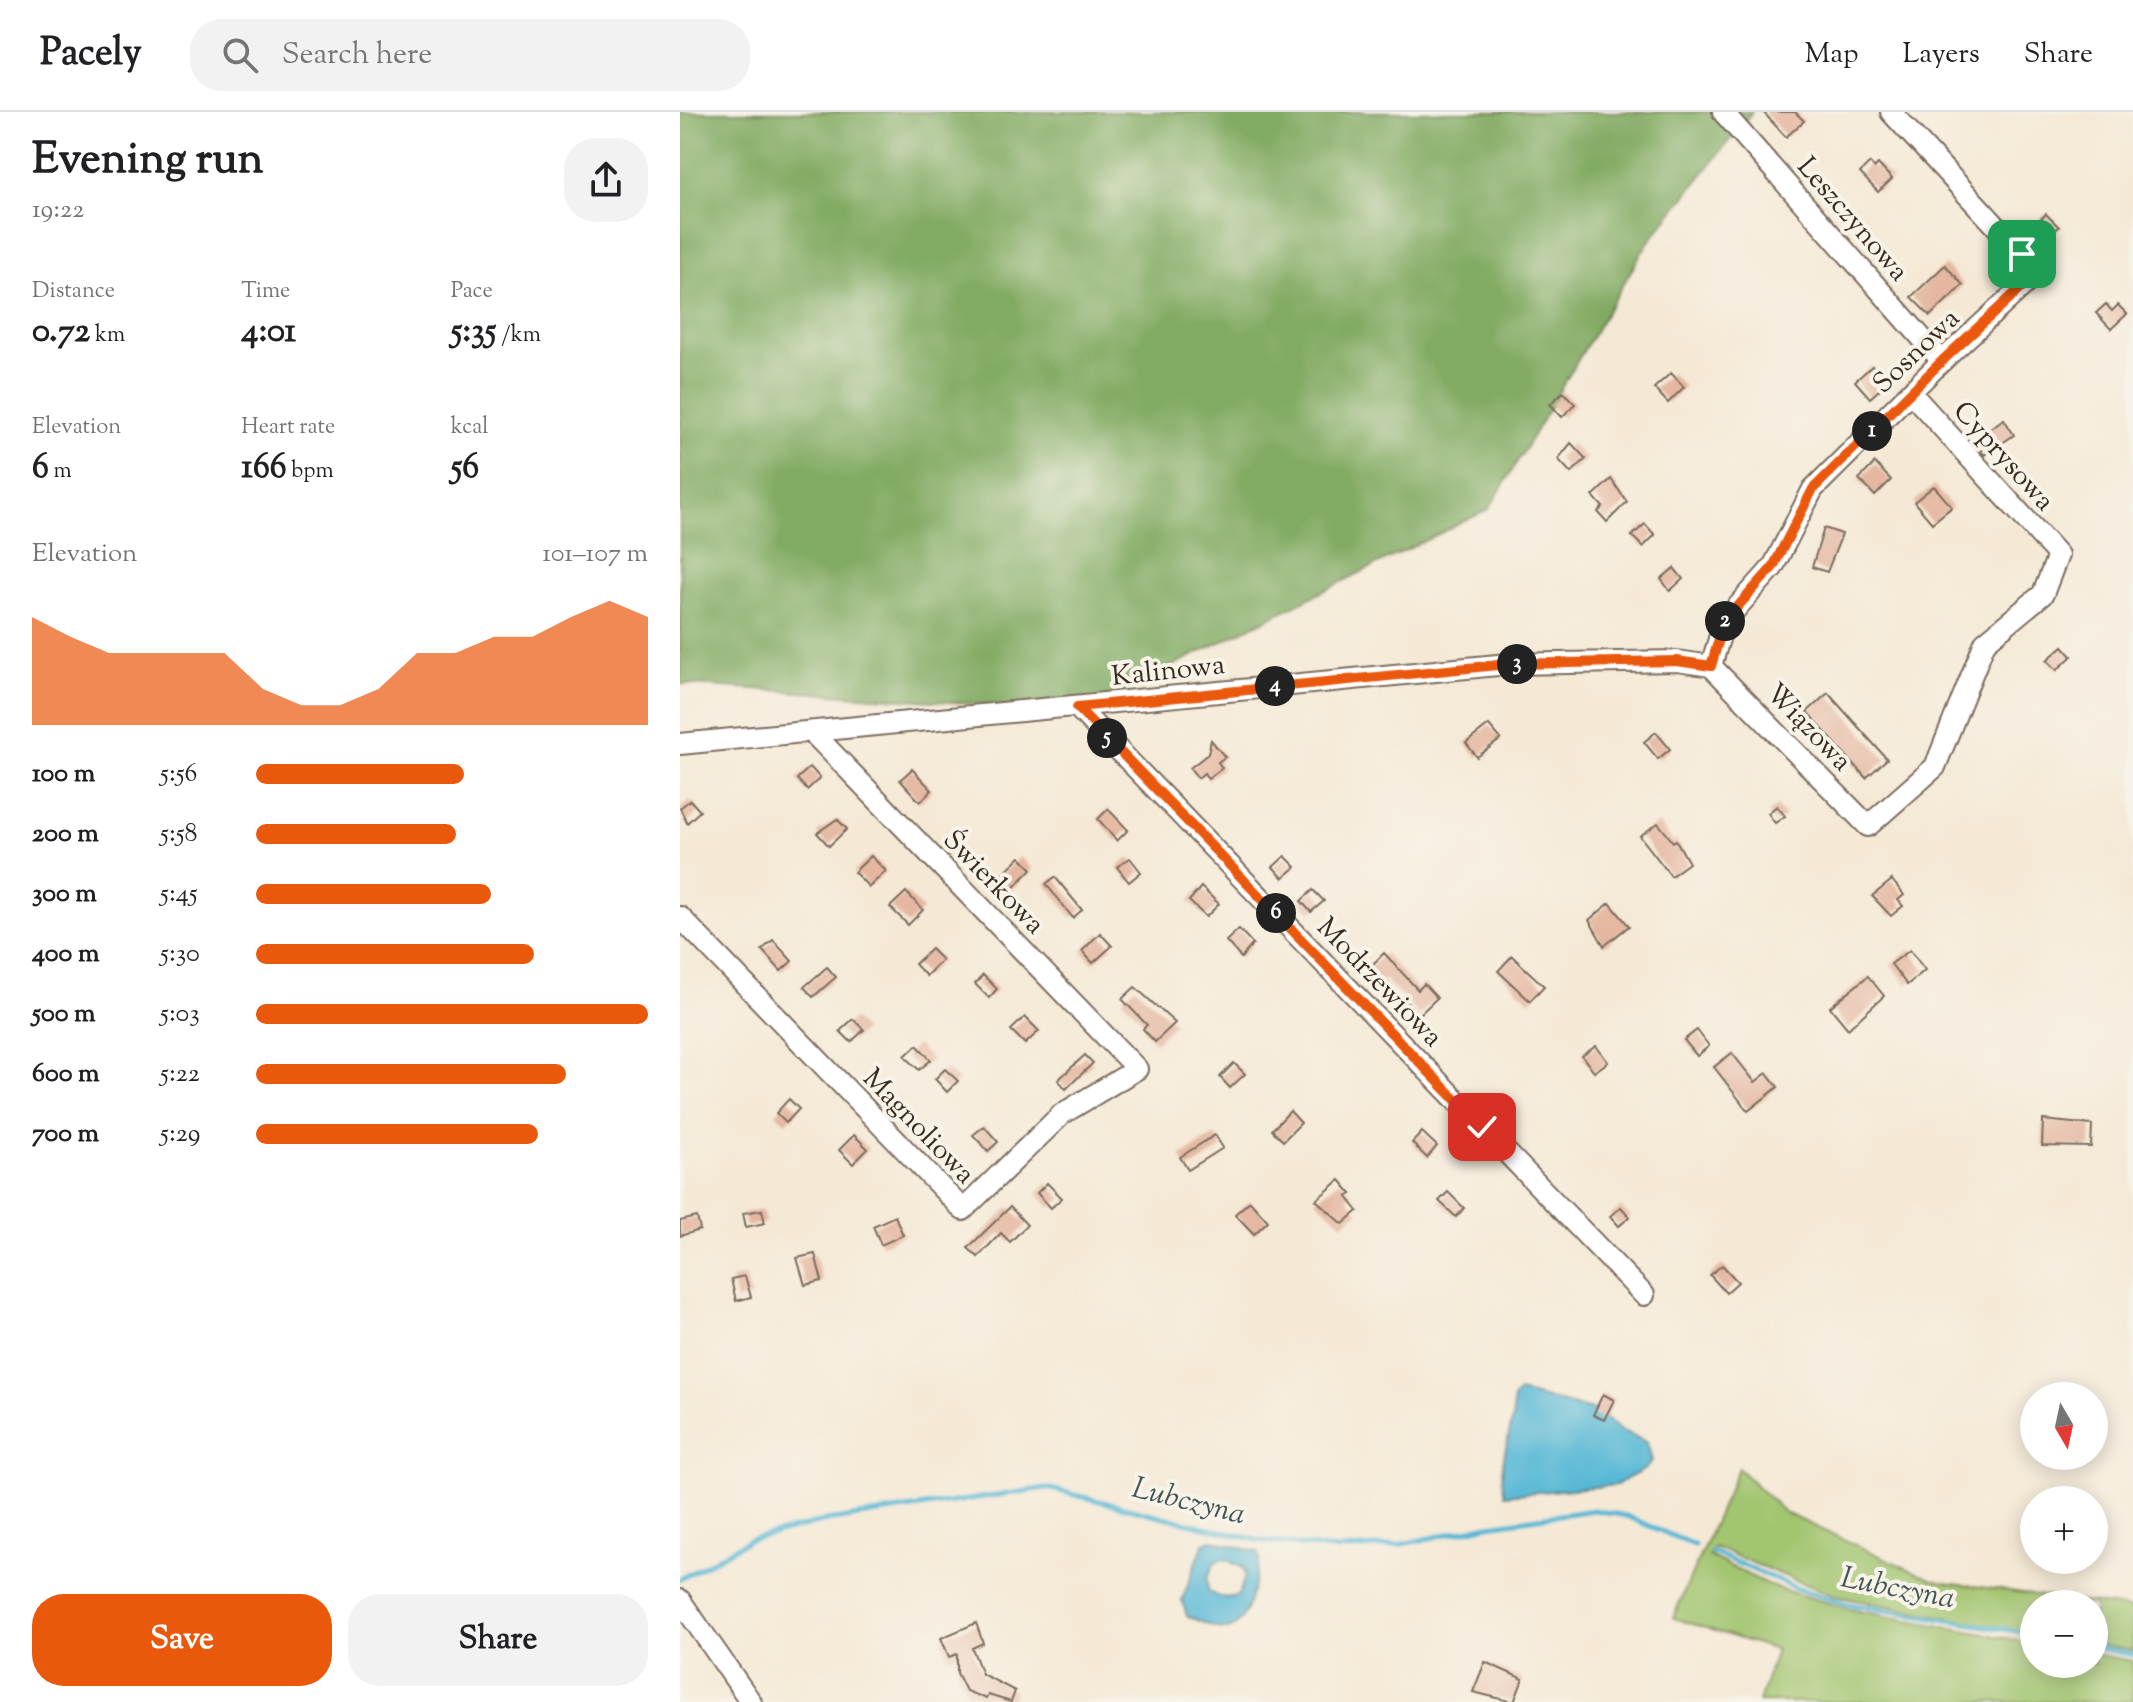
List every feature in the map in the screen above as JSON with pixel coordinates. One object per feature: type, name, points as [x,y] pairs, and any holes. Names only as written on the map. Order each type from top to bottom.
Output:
[{"type":"street","name":"Leszczynowa","points":[[1723,112],[1942,361]]},
{"type":"street","name":"Sosnowa","points":[[1711,666],[1724,622],[1773,567],[1813,489],[2025,284],[2027,270],[2022,254],[1891,112]]},
{"type":"street","name":"Cyprysowa","points":[[1868,826],[1935,767],[1985,642],[2043,594],[2058,555],[1911,393]]},
{"type":"street","name":"Kalinowa","points":[[680,744],[1508,664],[1677,661],[1711,666]]},
{"type":"street","name":"Wiązowa","points":[[1711,666],[1868,826]]},
{"type":"street","name":"Modrzewiowa","points":[[1077,707],[1644,1295]]},
{"type":"street","name":"Świerkowa","points":[[812,732],[1137,1069]]},
{"type":"street","name":"Magnoliowa","points":[[680,917],[963,1210],[1062,1114],[1137,1069]]},
{"type":"street","points":[[680,1600],[751,1702]]},
{"type":"green space","points":[[680,112],[1752,112],[1647,244],[1489,509],[1081,711],[680,684]]},
{"type":"green space","points":[[1738,1468],[1785,1513],[1933,1580],[2020,1593],[2020,1631],[1834,1596],[1714,1547],[1709,1556],[1773,1587],[1853,1610],[2020,1640],[2020,1678],[2108,1678],[2108,1657],[2133,1661],[2133,1702],[1759,1702],[1776,1650],[1673,1618]]},
{"type":"green space","points":[[2108,1605],[2133,1609],[2133,1651],[2108,1647]]},
{"type":"water","points":[[1519,1392],[1600,1412],[1618,1429],[1647,1442],[1652,1461],[1645,1469],[1617,1485],[1505,1495],[1502,1470],[1512,1422],[1513,1399]]},
{"type":"water","points":[[1212,1540],[1258,1552],[1260,1559],[1249,1602],[1239,1621],[1232,1627],[1210,1626],[1187,1616],[1182,1600],[1204,1543]],"holes":[[[1225,1559],[1243,1568],[1245,1577],[1238,1595],[1223,1598],[1208,1591],[1207,1578],[1215,1562]]]},
{"type":"building","points":[[1763,112],[1795,112],[1804,121],[1786,137]]},
{"type":"building","points":[[1870,163],[1874,168],[1878,164],[1892,179],[1878,192],[1860,173]]},
{"type":"building","points":[[2046,214],[2059,227],[2045,239],[2034,225]]},
{"type":"building","points":[[1945,265],[1963,285],[1930,316],[1911,297]]},
{"type":"building","points":[[2106,304],[2112,311],[2118,305],[2127,314],[2111,329],[2096,313]]},
{"type":"building","points":[[1872,366],[1887,383],[1870,398],[1855,381]]},
{"type":"building","points":[[1671,373],[1684,387],[1668,403],[1654,388]]},
{"type":"building","points":[[1563,392],[1575,404],[1562,417],[1550,404]]},
{"type":"building","points":[[2004,419],[2014,435],[1984,455],[1974,439]]},
{"type":"building","points":[[1571,443],[1586,459],[1571,473],[1558,459]]},
{"type":"building","points":[[1875,463],[1891,480],[1875,496],[1859,479]]},
{"type":"building","points":[[1611,479],[1627,502],[1607,522],[1598,512],[1603,507],[1593,496]]},
{"type":"building","points":[[1934,486],[1952,507],[1932,523],[1914,502]]},
{"type":"building","points":[[1645,524],[1655,535],[1643,547],[1632,536]]},
{"type":"building","points":[[1824,528],[1842,534],[1827,572],[1812,567]]},
{"type":"building","points":[[1674,568],[1683,579],[1670,591],[1661,579]]},
{"type":"building","points":[[2063,646],[2072,656],[2057,670],[2047,660]]},
{"type":"building","points":[[1828,693],[1887,759],[1866,778],[1807,712]]},
{"type":"building","points":[[1489,725],[1501,739],[1477,757],[1466,743]]},
{"type":"building","points":[[1656,732],[1670,749],[1658,759],[1644,742]]},
{"type":"building","points":[[1211,740],[1225,757],[1218,762],[1222,768],[1208,779],[1204,773],[1198,778],[1190,768],[1208,754]]},
{"type":"building","points":[[810,767],[820,778],[807,790],[797,779]]},
{"type":"building","points":[[912,769],[932,790],[920,802],[900,780]]},
{"type":"building","points":[[690,800],[700,811],[687,823],[680,808]]},
{"type":"building","points":[[1777,806],[1785,816],[1775,823],[1768,813]]},
{"type":"building","points":[[1108,809],[1128,830],[1117,841],[1098,819]]},
{"type":"building","points":[[837,819],[847,829],[829,846],[817,833]]},
{"type":"building","points":[[1658,823],[1673,842],[1676,840],[1689,863],[1671,876],[1640,836]]},
{"type":"building","points":[[871,856],[886,871],[869,887],[854,872]]},
{"type":"building","points":[[1285,856],[1296,867],[1283,878],[1273,867]]},
{"type":"building","points":[[1020,857],[1032,869],[1011,890],[999,877]]},
{"type":"building","points":[[1130,858],[1141,872],[1129,882],[1117,867]]},
{"type":"building","points":[[1055,877],[1082,910],[1073,918],[1046,884]]},
{"type":"building","points":[[1892,880],[1904,895],[1898,900],[1903,906],[1891,916],[1872,896]]},
{"type":"building","points":[[1201,887],[1219,904],[1206,917],[1189,901]]},
{"type":"building","points":[[1313,890],[1324,901],[1311,912],[1301,901]]},
{"type":"building","points":[[906,892],[923,910],[908,925],[890,907]]},
{"type":"building","points":[[1610,903],[1629,926],[1604,946],[1589,920]]},
{"type":"building","points":[[1239,929],[1253,944],[1241,958],[1226,941]]},
{"type":"building","points":[[1100,933],[1112,946],[1093,963],[1082,951]]},
{"type":"building","points":[[773,940],[792,961],[781,971],[762,950]]},
{"type":"building","points":[[931,949],[942,960],[926,976],[915,964]]},
{"type":"building","points":[[1910,950],[1925,970],[1907,985],[1891,964]]},
{"type":"building","points":[[1384,953],[1418,990],[1424,984],[1437,998],[1419,1015],[1384,979],[1381,982],[1368,969]]},
{"type":"building","points":[[1512,956],[1544,986],[1530,1001],[1498,971]]},
{"type":"building","points":[[827,967],[836,977],[813,997],[804,987]]},
{"type":"building","points":[[983,975],[997,989],[989,998],[975,984]]},
{"type":"building","points":[[1868,976],[1884,996],[1848,1029],[1830,1007]]},
{"type":"building","points":[[1135,987],[1175,1023],[1155,1042],[1143,1029],[1147,1025],[1122,999]]},
{"type":"building","points":[[1025,1017],[1039,1031],[1025,1044],[1011,1030]]},
{"type":"building","points":[[853,1019],[864,1030],[851,1042],[840,1031]]},
{"type":"building","points":[[1697,1030],[1709,1046],[1697,1056],[1684,1040]]},
{"type":"building","points":[[917,1045],[931,1060],[919,1070],[905,1056]]},
{"type":"building","points":[[1596,1046],[1608,1062],[1594,1072],[1582,1056]]},
{"type":"building","points":[[1732,1053],[1755,1082],[1767,1073],[1778,1087],[1748,1111],[1714,1067]]},
{"type":"building","points":[[1085,1055],[1093,1063],[1066,1089],[1058,1080]]},
{"type":"building","points":[[1234,1063],[1245,1074],[1230,1088],[1220,1077]]},
{"type":"building","points":[[945,1069],[958,1081],[947,1092],[935,1079]]},
{"type":"building","points":[[789,1099],[799,1109],[786,1123],[776,1113]]},
{"type":"building","points":[[1290,1111],[1301,1123],[1283,1141],[1272,1130]]},
{"type":"building","points":[[2043,1120],[2092,1125],[2091,1147],[2042,1146]]},
{"type":"building","points":[[984,1126],[998,1142],[988,1151],[973,1135]]},
{"type":"building","points":[[1422,1132],[1437,1146],[1427,1158],[1412,1143]]},
{"type":"building","points":[[854,1135],[868,1149],[853,1164],[839,1150]]},
{"type":"building","points":[[1215,1135],[1223,1148],[1188,1170],[1180,1157]]},
{"type":"building","points":[[1340,1180],[1352,1194],[1347,1197],[1358,1211],[1343,1224],[1316,1200]]},
{"type":"building","points":[[1047,1183],[1062,1198],[1051,1208],[1037,1193]]},
{"type":"building","points":[[1448,1192],[1464,1208],[1456,1217],[1439,1201]]},
{"type":"building","points":[[1250,1201],[1268,1221],[1254,1234],[1235,1214]]},
{"type":"building","points":[[1010,1207],[1027,1225],[1010,1242],[1001,1233],[978,1257],[968,1248]]},
{"type":"building","points":[[1621,1207],[1630,1217],[1619,1226],[1610,1216]]},
{"type":"building","points":[[762,1210],[765,1223],[746,1227],[743,1213]]},
{"type":"building","points":[[895,1216],[903,1235],[881,1245],[873,1226]]},
{"type":"building","points":[[697,1217],[700,1230],[680,1236],[680,1221]]},
{"type":"building","points":[[815,1254],[822,1281],[805,1285],[797,1258]]},
{"type":"building","points":[[1722,1265],[1738,1282],[1726,1293],[1710,1275]]},
{"type":"building","points":[[745,1276],[751,1297],[736,1301],[731,1279]]},
{"type":"building","points":[[1603,1394],[1614,1400],[1604,1420],[1593,1415]]},
{"type":"building","points":[[976,1623],[983,1643],[972,1648],[982,1674],[1015,1691],[1011,1702],[988,1695],[986,1699],[966,1691],[957,1673],[957,1654],[949,1657],[941,1638]]},
{"type":"building","points":[[1485,1662],[1523,1679],[1514,1702],[1473,1692]]},
{"type":"waterway","name":"Lubczyna","points":[[680,1579],[749,1540],[826,1521],[1047,1488],[1257,1540],[1339,1550],[1398,1545],[1489,1525],[1594,1510],[1626,1516],[1694,1545]]},
{"type":"waterway","name":"Lubczyna","points":[[1712,1552],[1798,1589],[1847,1604],[2020,1632]]},
{"type":"waterway","name":"Lubczyna","points":[[2108,1650],[2133,1655]]},
{"type":"route","points":[[1482,1127],[1077,707],[1508,664],[1677,661],[1711,666],[1724,622],[1773,567],[1813,489],[2025,284],[2027,270],[2022,254]]}]
